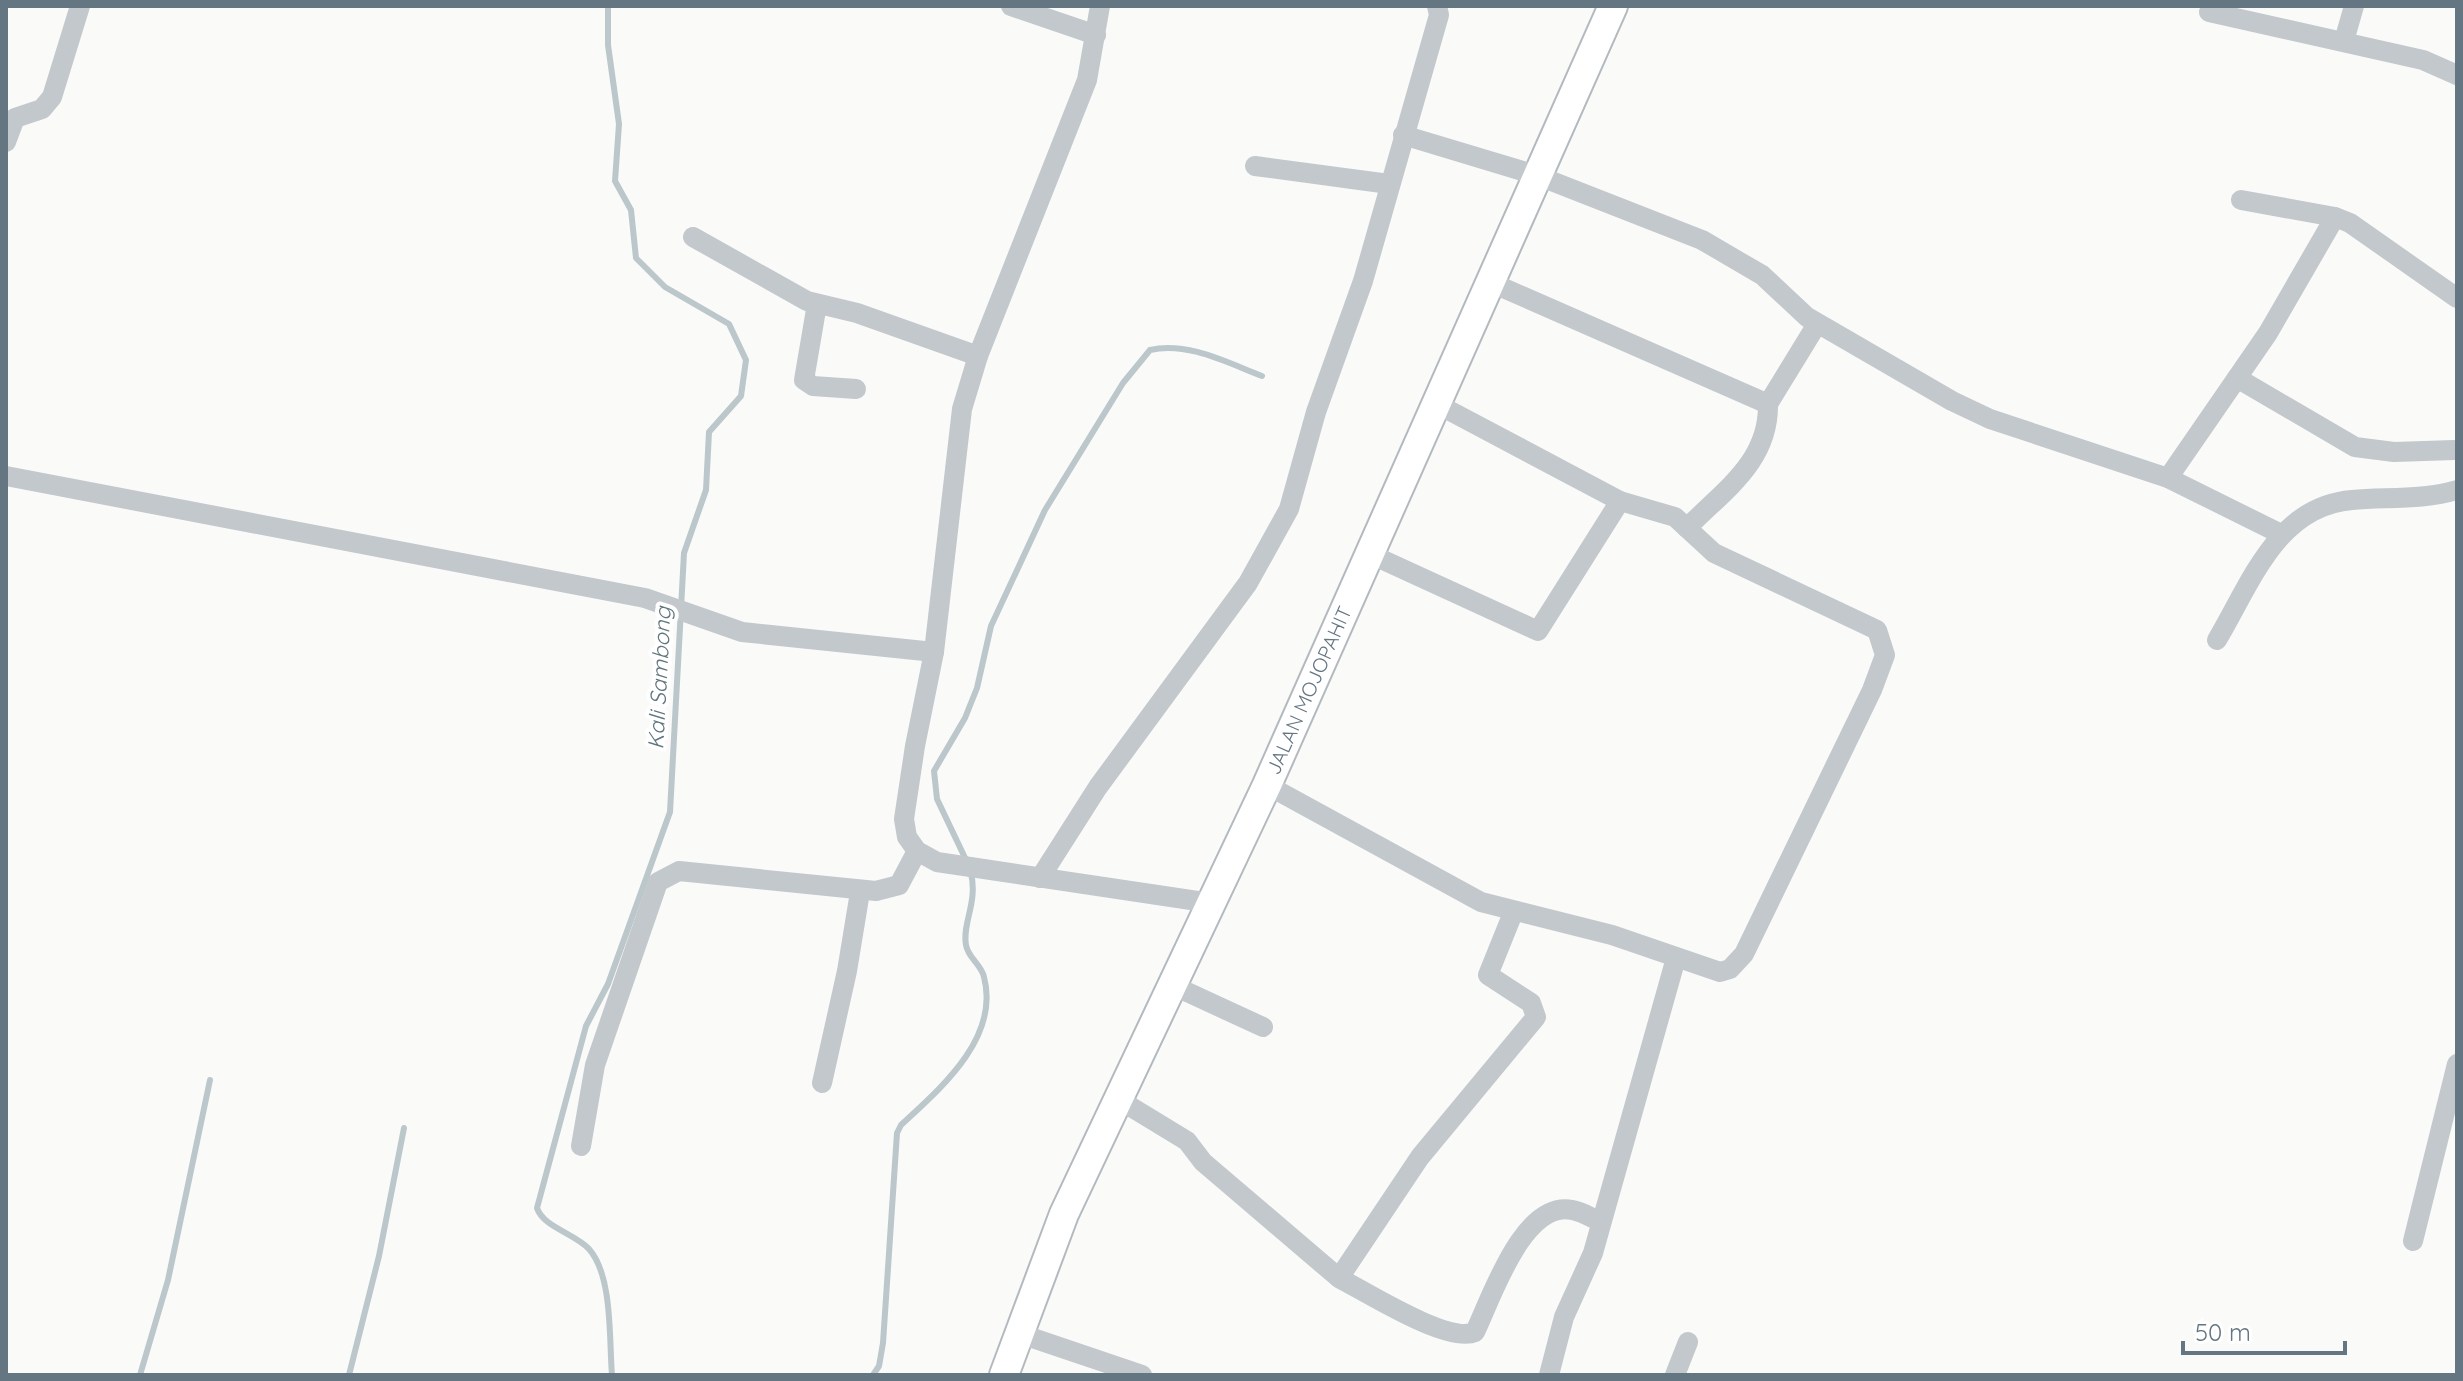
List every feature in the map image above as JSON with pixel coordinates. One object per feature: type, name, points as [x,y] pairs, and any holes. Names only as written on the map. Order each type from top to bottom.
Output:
[{"type":"street","points":[[6,142],[15,118],[42,109],[52,97],[80,6]]},
{"type":"street","points":[[1011,6],[1096,35]]},
{"type":"street","points":[[1100,6],[1090,72],[978,356],[962,409],[934,652],[910,772],[904,819],[907,837],[917,851],[937,862],[1211,903]]},
{"type":"street","points":[[1040,878],[1083,809],[1270,548],[1297,488],[1316,412],[1363,281],[1439,15],[1437,6]]},
{"type":"street","name":"JALAN MOJOPAHIT","points":[[1004,1375],[1064,1214],[1267,785],[1613,6]]},
{"type":"street","points":[[2344,41],[2354,6]]},
{"type":"street","points":[[2209,12],[2423,60],[2457,75]]},
{"type":"street","points":[[1403,135],[1536,175],[1702,240],[1762,275],[1795,308],[1817,324],[1906,376],[1990,419],[2168,478],[2281,534]]},
{"type":"street","points":[[1255,166],[1389,184]]},
{"type":"street","points":[[2241,200],[2335,217],[2350,223],[2457,298]]},
{"type":"street","points":[[2168,478],[2268,333],[2335,217]]},
{"type":"street","points":[[693,237],[786,293],[857,313],[978,356]]},
{"type":"street","points":[[1492,283],[1768,404]]},
{"type":"street","points":[[817,304],[804,380],[813,386],[856,389]]},
{"type":"street","points":[[1687,528],[1761,448],[1768,428],[1768,404],[1817,324]]},
{"type":"street","points":[[2237,378],[2355,447],[2394,452],[2456,450]]},
{"type":"street","points":[[1267,785],[1481,902],[1513,913],[1612,935],[1720,972],[1730,969],[1744,954],[1885,655],[1877,630],[1714,553],[1675,517],[1620,501],[1437,404]]},
{"type":"street","points":[[6,476],[255,521],[662,602],[742,632],[934,652]]},
{"type":"street","points":[[2217,640],[2281,534],[2297,518],[2321,506],[2348,500],[2437,496],[2457,490]]},
{"type":"street","points":[[1370,554],[1538,631],[1620,501]]},
{"type":"street","points":[[581,1146],[595,1065],[658,882],[679,871],[860,892],[899,885],[917,851]]},
{"type":"street","points":[[822,1083],[847,971],[860,892]]},
{"type":"street","points":[[1339,1278],[1420,1157],[1536,1017],[1531,1003],[1488,975],[1487,969],[1513,913]]},
{"type":"street","points":[[1549,1375],[1564,1317],[1586,1271],[1601,1222],[1676,958]]},
{"type":"street","points":[[1172,985],[1263,1027]]},
{"type":"street","points":[[2413,1241],[2457,1064]]},
{"type":"street","points":[[1118,1099],[1187,1141],[1203,1162],[1339,1278],[1445,1332],[1465,1337],[1475,1332],[1523,1232],[1538,1221],[1570,1209],[1601,1222]]},
{"type":"street","points":[[1018,1333],[1142,1375]]},
{"type":"street","points":[[1675,1375],[1688,1342]]},
{"type":"waterway","name":"Kali Sambong","points":[[608,6],[608,45],[619,124],[615,181],[631,210],[636,258],[665,287],[729,324],[746,360],[741,396],[709,432],[706,490],[684,553],[670,812],[608,984],[586,1026],[537,1208],[546,1220],[589,1249],[597,1261],[606,1292],[612,1375]]},
{"type":"waterway","points":[[967,862],[937,799],[934,771],[965,718],[977,688],[991,626],[1045,510],[1123,383],[1150,350],[1178,348],[1193,351],[1262,376]]},
{"type":"waterway","points":[[873,1375],[879,1366],[883,1343],[897,1133],[901,1125],[964,1060],[983,1021],[987,999],[984,977],[969,954],[965,937],[973,894],[971,873]]},
{"type":"waterway","points":[[140,1375],[168,1280],[210,1080]]},
{"type":"waterway","points":[[349,1375],[379,1256],[404,1128]]}]
